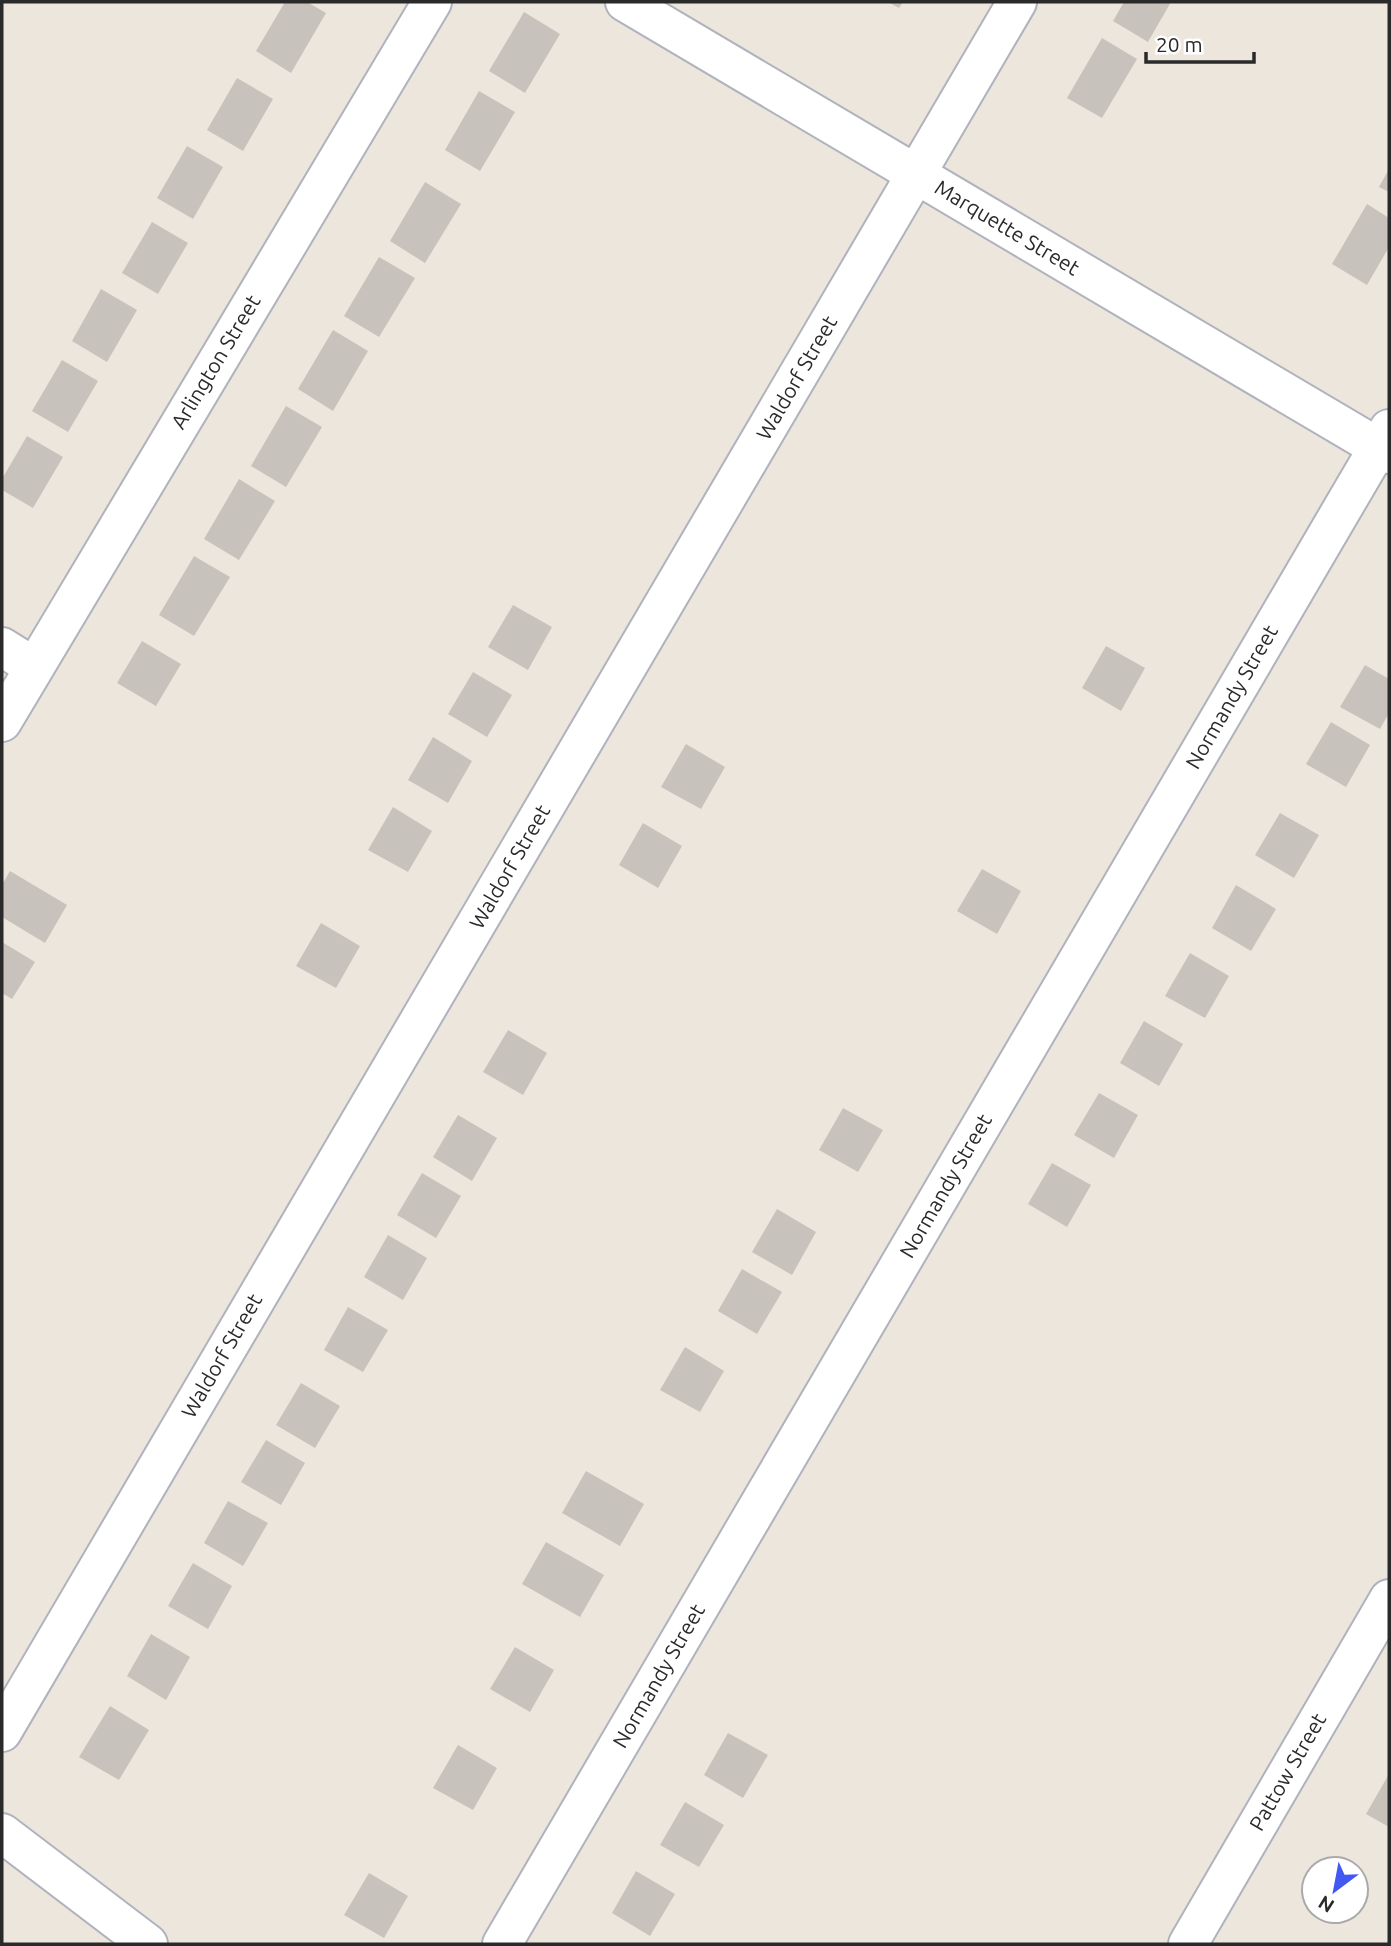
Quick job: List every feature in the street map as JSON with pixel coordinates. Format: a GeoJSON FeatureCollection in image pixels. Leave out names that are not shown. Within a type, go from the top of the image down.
{"type":"FeatureCollection","features":[{"type":"Feature","properties":{"kind":"street","name":"Arlington Street"},"geometry":{"type":"LineString","coordinates":[[2,722],[432,2]]}},
{"type":"Feature","properties":{"kind":"street","name":"Marquette Street"},"geometry":{"type":"LineString","coordinates":[[625,2],[916,174],[1386,443]]}},
{"type":"Feature","properties":{"kind":"street","name":"Waldorf Street"},"geometry":{"type":"LineString","coordinates":[[2,1732],[1017,2]]}},
{"type":"Feature","properties":{"kind":"street","name":"Normandy Street"},"geometry":{"type":"LineString","coordinates":[[502,1944],[1386,443]]}},
{"type":"Feature","properties":{"kind":"street"},"geometry":{"type":"LineString","coordinates":[[2,647],[34,667]]}},
{"type":"Feature","properties":{"kind":"street","name":"Pattow Street"},"geometry":{"type":"LineString","coordinates":[[1188,1944],[1389,1599]]}},
{"type":"Feature","properties":{"kind":"street"},"geometry":{"type":"LineString","coordinates":[[2,1833],[148,1944]]}},
{"type":"Feature","properties":{"kind":"building"},"geometry":{"type":"Polygon","coordinates":[[[285,2],[307,2],[326,13],[291,73],[256,51],[285,2]]]}},
{"type":"Feature","properties":{"kind":"building"},"geometry":{"type":"Polygon","coordinates":[[[888,2],[903,2],[899,8],[888,2]]]}},
{"type":"Feature","properties":{"kind":"building"},"geometry":{"type":"Polygon","coordinates":[[[1124,2],[1171,2],[1148,42],[1113,21],[1124,2]]]}},
{"type":"Feature","properties":{"kind":"building"},"geometry":{"type":"Polygon","coordinates":[[[524,12],[560,34],[525,93],[489,71],[524,12]]]}},
{"type":"Feature","properties":{"kind":"building"},"geometry":{"type":"Polygon","coordinates":[[[1102,38],[1137,59],[1102,118],[1067,98],[1102,38]]]}},
{"type":"Feature","properties":{"kind":"building"},"geometry":{"type":"Polygon","coordinates":[[[237,78],[273,99],[243,151],[207,130],[237,78]]]}},
{"type":"Feature","properties":{"kind":"building"},"geometry":{"type":"Polygon","coordinates":[[[479,91],[515,112],[480,171],[445,150],[479,91]]]}},
{"type":"Feature","properties":{"kind":"building"},"geometry":{"type":"Polygon","coordinates":[[[187,146],[223,167],[193,219],[157,198],[187,146]]]}},
{"type":"Feature","properties":{"kind":"building"},"geometry":{"type":"Polygon","coordinates":[[[1389,169],[1389,192],[1379,187],[1389,169]]]}},
{"type":"Feature","properties":{"kind":"building"},"geometry":{"type":"Polygon","coordinates":[[[425,182],[461,204],[425,263],[390,241],[425,182]]]}},
{"type":"Feature","properties":{"kind":"building"},"geometry":{"type":"Polygon","coordinates":[[[1367,204],[1389,218],[1389,247],[1367,285],[1332,264],[1367,204]]]}},
{"type":"Feature","properties":{"kind":"building"},"geometry":{"type":"Polygon","coordinates":[[[152,222],[188,243],[158,294],[122,273],[152,222]]]}},
{"type":"Feature","properties":{"kind":"building"},"geometry":{"type":"Polygon","coordinates":[[[379,257],[415,278],[379,337],[344,316],[379,257]]]}},
{"type":"Feature","properties":{"kind":"building"},"geometry":{"type":"Polygon","coordinates":[[[101,289],[137,310],[107,362],[72,341],[101,289]]]}},
{"type":"Feature","properties":{"kind":"building"},"geometry":{"type":"Polygon","coordinates":[[[333,330],[368,351],[333,411],[298,389],[333,330]]]}},
{"type":"Feature","properties":{"kind":"building"},"geometry":{"type":"Polygon","coordinates":[[[62,360],[98,381],[68,432],[32,411],[62,360]]]}},
{"type":"Feature","properties":{"kind":"building"},"geometry":{"type":"Polygon","coordinates":[[[286,406],[322,427],[286,487],[251,466],[286,406]]]}},
{"type":"Feature","properties":{"kind":"building"},"geometry":{"type":"Polygon","coordinates":[[[27,436],[63,457],[33,508],[2,490],[2,479],[27,436]]]}},
{"type":"Feature","properties":{"kind":"building"},"geometry":{"type":"Polygon","coordinates":[[[239,479],[275,501],[239,560],[204,539],[239,479]]]}},
{"type":"Feature","properties":{"kind":"building"},"geometry":{"type":"Polygon","coordinates":[[[194,556],[230,577],[194,636],[159,615],[194,556]]]}},
{"type":"Feature","properties":{"kind":"building"},"geometry":{"type":"Polygon","coordinates":[[[513,605],[552,627],[528,670],[488,647],[513,605]]]}},
{"type":"Feature","properties":{"kind":"building"},"geometry":{"type":"Polygon","coordinates":[[[142,641],[181,664],[156,706],[117,683],[142,641]]]}},
{"type":"Feature","properties":{"kind":"building"},"geometry":{"type":"Polygon","coordinates":[[[1106,646],[1145,668],[1121,711],[1082,688],[1106,646]]]}},
{"type":"Feature","properties":{"kind":"building"},"geometry":{"type":"Polygon","coordinates":[[[1365,665],[1389,679],[1389,713],[1380,729],[1340,707],[1365,665]]]}},
{"type":"Feature","properties":{"kind":"building"},"geometry":{"type":"Polygon","coordinates":[[[473,672],[512,695],[487,737],[448,714],[473,672]]]}},
{"type":"Feature","properties":{"kind":"building"},"geometry":{"type":"Polygon","coordinates":[[[1331,722],[1370,745],[1346,787],[1306,764],[1331,722]]]}},
{"type":"Feature","properties":{"kind":"building"},"geometry":{"type":"Polygon","coordinates":[[[433,737],[472,761],[448,803],[408,780],[433,737]]]}},
{"type":"Feature","properties":{"kind":"building"},"geometry":{"type":"Polygon","coordinates":[[[686,744],[725,767],[701,809],[661,787],[686,744]]]}},
{"type":"Feature","properties":{"kind":"building"},"geometry":{"type":"Polygon","coordinates":[[[393,807],[432,831],[408,872],[368,850],[393,807]]]}},
{"type":"Feature","properties":{"kind":"building"},"geometry":{"type":"Polygon","coordinates":[[[1280,813],[1319,835],[1294,878],[1255,855],[1280,813]]]}},
{"type":"Feature","properties":{"kind":"building"},"geometry":{"type":"Polygon","coordinates":[[[643,823],[682,846],[658,888],[619,865],[643,823]]]}},
{"type":"Feature","properties":{"kind":"building"},"geometry":{"type":"Polygon","coordinates":[[[982,869],[1021,891],[997,934],[957,911],[982,869]]]}},
{"type":"Feature","properties":{"kind":"building"},"geometry":{"type":"Polygon","coordinates":[[[10,871],[67,905],[45,943],[2,917],[2,885],[10,871]]]}},
{"type":"Feature","properties":{"kind":"building"},"geometry":{"type":"Polygon","coordinates":[[[1236,885],[1276,909],[1251,951],[1212,928],[1236,885]]]}},
{"type":"Feature","properties":{"kind":"building"},"geometry":{"type":"Polygon","coordinates":[[[321,923],[360,946],[336,988],[296,966],[321,923]]]}},
{"type":"Feature","properties":{"kind":"building"},"geometry":{"type":"Polygon","coordinates":[[[2,942],[35,962],[12,999],[2,993],[2,942]]]}},
{"type":"Feature","properties":{"kind":"building"},"geometry":{"type":"Polygon","coordinates":[[[1190,953],[1229,976],[1205,1018],[1165,996],[1190,953]]]}},
{"type":"Feature","properties":{"kind":"building"},"geometry":{"type":"Polygon","coordinates":[[[1144,1021],[1183,1044],[1159,1086],[1120,1063],[1144,1021]]]}},
{"type":"Feature","properties":{"kind":"building"},"geometry":{"type":"Polygon","coordinates":[[[508,1030],[547,1053],[523,1095],[483,1072],[508,1030]]]}},
{"type":"Feature","properties":{"kind":"building"},"geometry":{"type":"Polygon","coordinates":[[[1099,1093],[1138,1115],[1114,1158],[1074,1135],[1099,1093]]]}},
{"type":"Feature","properties":{"kind":"building"},"geometry":{"type":"Polygon","coordinates":[[[843,1108],[883,1130],[858,1172],[819,1150],[843,1108]]]}},
{"type":"Feature","properties":{"kind":"building"},"geometry":{"type":"Polygon","coordinates":[[[458,1115],[497,1138],[472,1181],[433,1157],[458,1115]]]}},
{"type":"Feature","properties":{"kind":"building"},"geometry":{"type":"Polygon","coordinates":[[[1052,1163],[1091,1185],[1067,1227],[1028,1204],[1052,1163]]]}},
{"type":"Feature","properties":{"kind":"building"},"geometry":{"type":"Polygon","coordinates":[[[422,1173],[461,1196],[436,1238],[397,1215],[422,1173]]]}},
{"type":"Feature","properties":{"kind":"building"},"geometry":{"type":"Polygon","coordinates":[[[777,1209],[816,1232],[792,1275],[752,1252],[777,1209]]]}},
{"type":"Feature","properties":{"kind":"building"},"geometry":{"type":"Polygon","coordinates":[[[388,1235],[427,1258],[403,1300],[364,1277],[388,1235]]]}},
{"type":"Feature","properties":{"kind":"building"},"geometry":{"type":"Polygon","coordinates":[[[742,1269],[782,1292],[757,1334],[718,1311],[742,1269]]]}},
{"type":"Feature","properties":{"kind":"building"},"geometry":{"type":"Polygon","coordinates":[[[348,1307],[388,1330],[363,1372],[324,1350],[348,1307]]]}},
{"type":"Feature","properties":{"kind":"building"},"geometry":{"type":"Polygon","coordinates":[[[685,1347],[724,1371],[700,1412],[660,1390],[685,1347]]]}},
{"type":"Feature","properties":{"kind":"building"},"geometry":{"type":"Polygon","coordinates":[[[301,1383],[340,1406],[315,1448],[276,1425],[301,1383]]]}},
{"type":"Feature","properties":{"kind":"building"},"geometry":{"type":"Polygon","coordinates":[[[266,1440],[305,1463],[281,1505],[241,1482],[266,1440]]]}},
{"type":"Feature","properties":{"kind":"building"},"geometry":{"type":"Polygon","coordinates":[[[586,1471],[644,1504],[620,1546],[562,1513],[586,1471]]]}},
{"type":"Feature","properties":{"kind":"building"},"geometry":{"type":"Polygon","coordinates":[[[228,1501],[268,1523],[243,1566],[204,1543],[228,1501]]]}},
{"type":"Feature","properties":{"kind":"building"},"geometry":{"type":"Polygon","coordinates":[[[546,1542],[604,1575],[580,1617],[522,1584],[546,1542]]]}},
{"type":"Feature","properties":{"kind":"building"},"geometry":{"type":"Polygon","coordinates":[[[193,1563],[232,1586],[208,1629],[168,1606],[193,1563]]]}},
{"type":"Feature","properties":{"kind":"building"},"geometry":{"type":"Polygon","coordinates":[[[151,1634],[190,1657],[166,1700],[127,1676],[151,1634]]]}},
{"type":"Feature","properties":{"kind":"building"},"geometry":{"type":"Polygon","coordinates":[[[515,1647],[554,1670],[530,1712],[490,1689],[515,1647]]]}},
{"type":"Feature","properties":{"kind":"building"},"geometry":{"type":"Polygon","coordinates":[[[110,1706],[149,1730],[119,1780],[79,1757],[110,1706]]]}},
{"type":"Feature","properties":{"kind":"building"},"geometry":{"type":"Polygon","coordinates":[[[728,1733],[768,1755],[743,1798],[704,1775],[728,1733]]]}},
{"type":"Feature","properties":{"kind":"building"},"geometry":{"type":"Polygon","coordinates":[[[458,1745],[497,1768],[473,1810],[433,1788],[458,1745]]]}},
{"type":"Feature","properties":{"kind":"building"},"geometry":{"type":"Polygon","coordinates":[[[1389,1774],[1389,1827],[1366,1814],[1389,1774]]]}},
{"type":"Feature","properties":{"kind":"building"},"geometry":{"type":"Polygon","coordinates":[[[685,1802],[724,1825],[699,1867],[660,1845],[685,1802]]]}},
{"type":"Feature","properties":{"kind":"building"},"geometry":{"type":"Polygon","coordinates":[[[636,1871],[675,1894],[650,1936],[612,1913],[636,1871]]]}},
{"type":"Feature","properties":{"kind":"building"},"geometry":{"type":"Polygon","coordinates":[[[369,1873],[408,1896],[384,1938],[344,1915],[369,1873]]]}}]}
